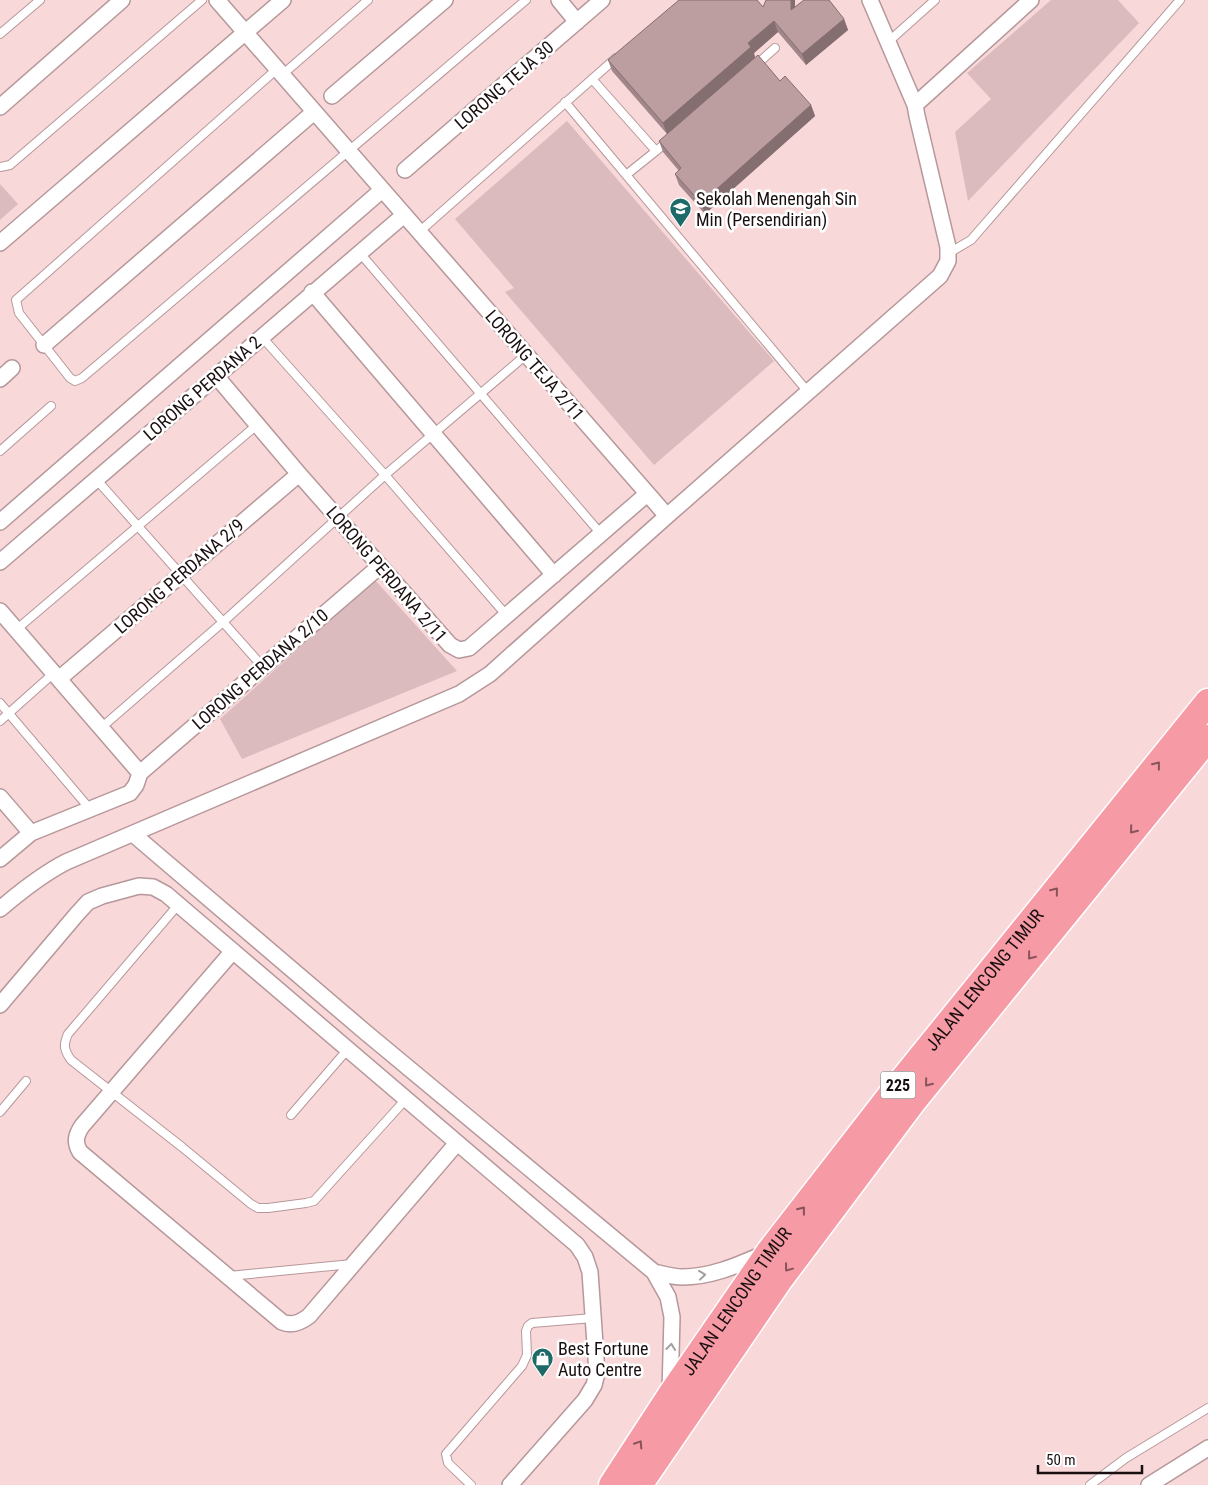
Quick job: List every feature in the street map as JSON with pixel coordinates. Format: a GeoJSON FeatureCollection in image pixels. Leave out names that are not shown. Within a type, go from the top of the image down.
{"type":"FeatureCollection","features":[{"type":"Feature","properties":{"kind":"highway","name":"JALAN LENCONG TIMUR"},"geometry":{"type":"LineString","coordinates":[[612,1485],[670,1396],[770,1251],[901,1082],[1208,702]]}},
{"type":"Feature","properties":{"kind":"highway","name":"JALAN LENCONG TIMUR"},"geometry":{"type":"LineString","coordinates":[[639,1485],[780,1279],[914,1100],[1208,738]]}},
{"type":"Feature","properties":{"kind":"street"},"geometry":{"type":"LineString","coordinates":[[0,107],[122,0]]}},
{"type":"Feature","properties":{"kind":"street","name":"LORONG TEJA 2/11"},"geometry":{"type":"LineString","coordinates":[[216,0],[667,516]]}},
{"type":"Feature","properties":{"kind":"street"},"geometry":{"type":"LineString","coordinates":[[0,243],[283,0]]}},
{"type":"Feature","properties":{"kind":"street"},"geometry":{"type":"LineString","coordinates":[[332,96],[445,0]]}},
{"type":"Feature","properties":{"kind":"street"},"geometry":{"type":"LineString","coordinates":[[558,0],[577,22]]}},
{"type":"Feature","properties":{"kind":"street","name":"LORONG TEJA 30"},"geometry":{"type":"LineString","coordinates":[[405,170],[602,0]]}},
{"type":"Feature","properties":{"kind":"street"},"geometry":{"type":"LineString","coordinates":[[0,910],[48,871],[474,686],[490,674],[940,276],[945,269],[949,253],[915,105],[870,0]]}},
{"type":"Feature","properties":{"kind":"street"},"geometry":{"type":"LineString","coordinates":[[915,105],[1032,0]]}},
{"type":"Feature","properties":{"kind":"street"},"geometry":{"type":"LineString","coordinates":[[44,345],[314,112]]}},
{"type":"Feature","properties":{"kind":"street"},"geometry":{"type":"LineString","coordinates":[[0,522],[382,190]]}},
{"type":"Feature","properties":{"kind":"street","name":"LORONG PERDANA 2"},"geometry":{"type":"LineString","coordinates":[[0,562],[217,377],[312,292],[404,215]]}},
{"type":"Feature","properties":{"kind":"street"},"geometry":{"type":"LineString","coordinates":[[312,292],[554,575]]}},
{"type":"Feature","properties":{"kind":"street"},"geometry":{"type":"LineString","coordinates":[[0,379],[12,368]]}},
{"type":"Feature","properties":{"kind":"street","name":"LORONG PERDANA 2/11"},"geometry":{"type":"LineString","coordinates":[[217,377],[299,474],[450,645],[459,650],[469,648],[647,494]]}},
{"type":"Feature","properties":{"kind":"street","name":"LORONG PERDANA 2/9"},"geometry":{"type":"LineString","coordinates":[[58,675],[299,474]]}},
{"type":"Feature","properties":{"kind":"street","name":"LORONG PERDANA 2/10"},"geometry":{"type":"LineString","coordinates":[[0,859],[31,833],[130,793],[136,785],[140,773],[380,566]]}},
{"type":"Feature","properties":{"kind":"street"},"geometry":{"type":"LineString","coordinates":[[0,610],[58,675],[140,773]]}},
{"type":"Feature","properties":{"kind":"street"},"geometry":{"type":"LineString","coordinates":[[0,797],[31,833]]}},
{"type":"Feature","properties":{"kind":"street"},"geometry":{"type":"LineString","coordinates":[[132,834],[364,1031],[654,1272],[668,1297],[672,1317],[670,1396]]}},
{"type":"Feature","properties":{"kind":"street"},"geometry":{"type":"LineString","coordinates":[[0,1005],[88,902],[102,896],[139,886],[153,887],[166,894],[577,1246],[585,1257],[590,1272],[597,1373],[594,1385],[585,1400],[510,1485]]}},
{"type":"Feature","properties":{"kind":"street"},"geometry":{"type":"LineString","coordinates":[[233,951],[78,1132],[76,1145],[80,1152],[282,1322],[295,1324],[309,1316],[457,1143]]}},
{"type":"Feature","properties":{"kind":"street"},"geometry":{"type":"LineString","coordinates":[[348,1049],[364,1031]]}},
{"type":"Feature","properties":{"kind":"street"},"geometry":{"type":"LineString","coordinates":[[654,1272],[680,1277],[710,1274],[732,1268],[770,1251]]}},
{"type":"Feature","properties":{"kind":"street"},"geometry":{"type":"LineString","coordinates":[[1150,1485],[1208,1448]]}},
{"type":"Feature","properties":{"kind":"lane"},"geometry":{"type":"LineString","coordinates":[[0,34],[40,0]]}},
{"type":"Feature","properties":{"kind":"lane"},"geometry":{"type":"LineString","coordinates":[[0,166],[10,165],[202,0]]}},
{"type":"Feature","properties":{"kind":"lane"},"geometry":{"type":"LineString","coordinates":[[368,0],[279,72],[16,300],[16,307],[19,313],[70,378],[75,381],[82,378],[526,0]]}},
{"type":"Feature","properties":{"kind":"lane"},"geometry":{"type":"LineString","coordinates":[[888,42],[936,0]]}},
{"type":"Feature","properties":{"kind":"lane"},"geometry":{"type":"LineString","coordinates":[[949,253],[971,240],[1180,0]]}},
{"type":"Feature","properties":{"kind":"lane"},"geometry":{"type":"LineString","coordinates":[[753,67],[775,48]]}},
{"type":"Feature","properties":{"kind":"lane"},"geometry":{"type":"LineString","coordinates":[[419,232],[621,53]]}},
{"type":"Feature","properties":{"kind":"lane"},"geometry":{"type":"LineString","coordinates":[[592,79],[656,151]]}},
{"type":"Feature","properties":{"kind":"lane"},"geometry":{"type":"LineString","coordinates":[[566,102],[808,392]]}},
{"type":"Feature","properties":{"kind":"lane"},"geometry":{"type":"LineString","coordinates":[[626,175],[671,138]]}},
{"type":"Feature","properties":{"kind":"lane"},"geometry":{"type":"LineString","coordinates":[[359,252],[601,534]]}},
{"type":"Feature","properties":{"kind":"lane"},"geometry":{"type":"LineString","coordinates":[[261,336],[507,616]]}},
{"type":"Feature","properties":{"kind":"lane"},"geometry":{"type":"LineString","coordinates":[[102,727],[223,622],[385,475],[526,355]]}},
{"type":"Feature","properties":{"kind":"lane"},"geometry":{"type":"LineString","coordinates":[[0,451],[51,406]]}},
{"type":"Feature","properties":{"kind":"lane"},"geometry":{"type":"LineString","coordinates":[[17,629],[258,424]]}},
{"type":"Feature","properties":{"kind":"lane"},"geometry":{"type":"LineString","coordinates":[[96,479],[263,666]]}},
{"type":"Feature","properties":{"kind":"lane"},"geometry":{"type":"LineString","coordinates":[[0,721],[58,675]]}},
{"type":"Feature","properties":{"kind":"lane"},"geometry":{"type":"LineString","coordinates":[[0,703],[90,809]]}},
{"type":"Feature","properties":{"kind":"lane"},"geometry":{"type":"LineString","coordinates":[[178,905],[68,1034],[64,1043],[64,1049],[72,1060],[182,1147],[242,1198],[258,1208],[314,1201],[406,1099]]}},
{"type":"Feature","properties":{"kind":"lane"},"geometry":{"type":"LineString","coordinates":[[292,1115],[348,1049]]}},
{"type":"Feature","properties":{"kind":"lane"},"geometry":{"type":"LineString","coordinates":[[0,1112],[26,1081]]}},
{"type":"Feature","properties":{"kind":"lane"},"geometry":{"type":"LineString","coordinates":[[227,1276],[354,1264]]}},
{"type":"Feature","properties":{"kind":"lane"},"geometry":{"type":"LineString","coordinates":[[471,1485],[448,1463],[446,1454],[522,1366],[527,1355],[526,1330],[528,1326],[593,1318]]}},
{"type":"Feature","properties":{"kind":"lane"},"geometry":{"type":"LineString","coordinates":[[1090,1485],[1126,1458],[1208,1408]]}},
{"type":"Feature","properties":{"kind":"shaded area"},"geometry":{"type":"Polygon","coordinates":[[[1051,0],[1118,0],[1139,23],[968,201],[955,132],[991,99],[967,73],[1051,0]]]}},
{"type":"Feature","properties":{"kind":"shaded area"},"geometry":{"type":"Polygon","coordinates":[[[567,121],[774,361],[654,465],[505,292],[514,288],[455,219],[567,121]]]}},
{"type":"Feature","properties":{"kind":"shaded area"},"geometry":{"type":"Polygon","coordinates":[[[0,184],[18,204],[0,220],[0,184]]]}},
{"type":"Feature","properties":{"kind":"shaded area"},"geometry":{"type":"Polygon","coordinates":[[[375,580],[457,671],[242,759],[220,719],[375,580]]]}},
{"type":"Feature","properties":{"kind":"building"},"geometry":{"type":"Polygon","coordinates":[[[679,0],[757,0],[763,7],[766,0],[791,0],[791,10],[804,0],[829,0],[844,19],[802,54],[774,21],[748,43],[751,47],[663,123],[608,60],[679,0]]]}},
{"type":"Feature","properties":{"kind":"building"},"geometry":{"type":"Polygon","coordinates":[[[758,55],[780,81],[785,76],[811,105],[701,203],[675,174],[681,168],[659,141],[758,55]]]}},
{"type":"Feature","properties":{"kind":"place","name":"Sekolah Menengah Sin Min (Persendirian)"},"geometry":{"type":"Point","coordinates":[680,227]}},
{"type":"Feature","properties":{"kind":"place","name":"Best Fortune Auto Centre"},"geometry":{"type":"Point","coordinates":[542,1377]}}]}
